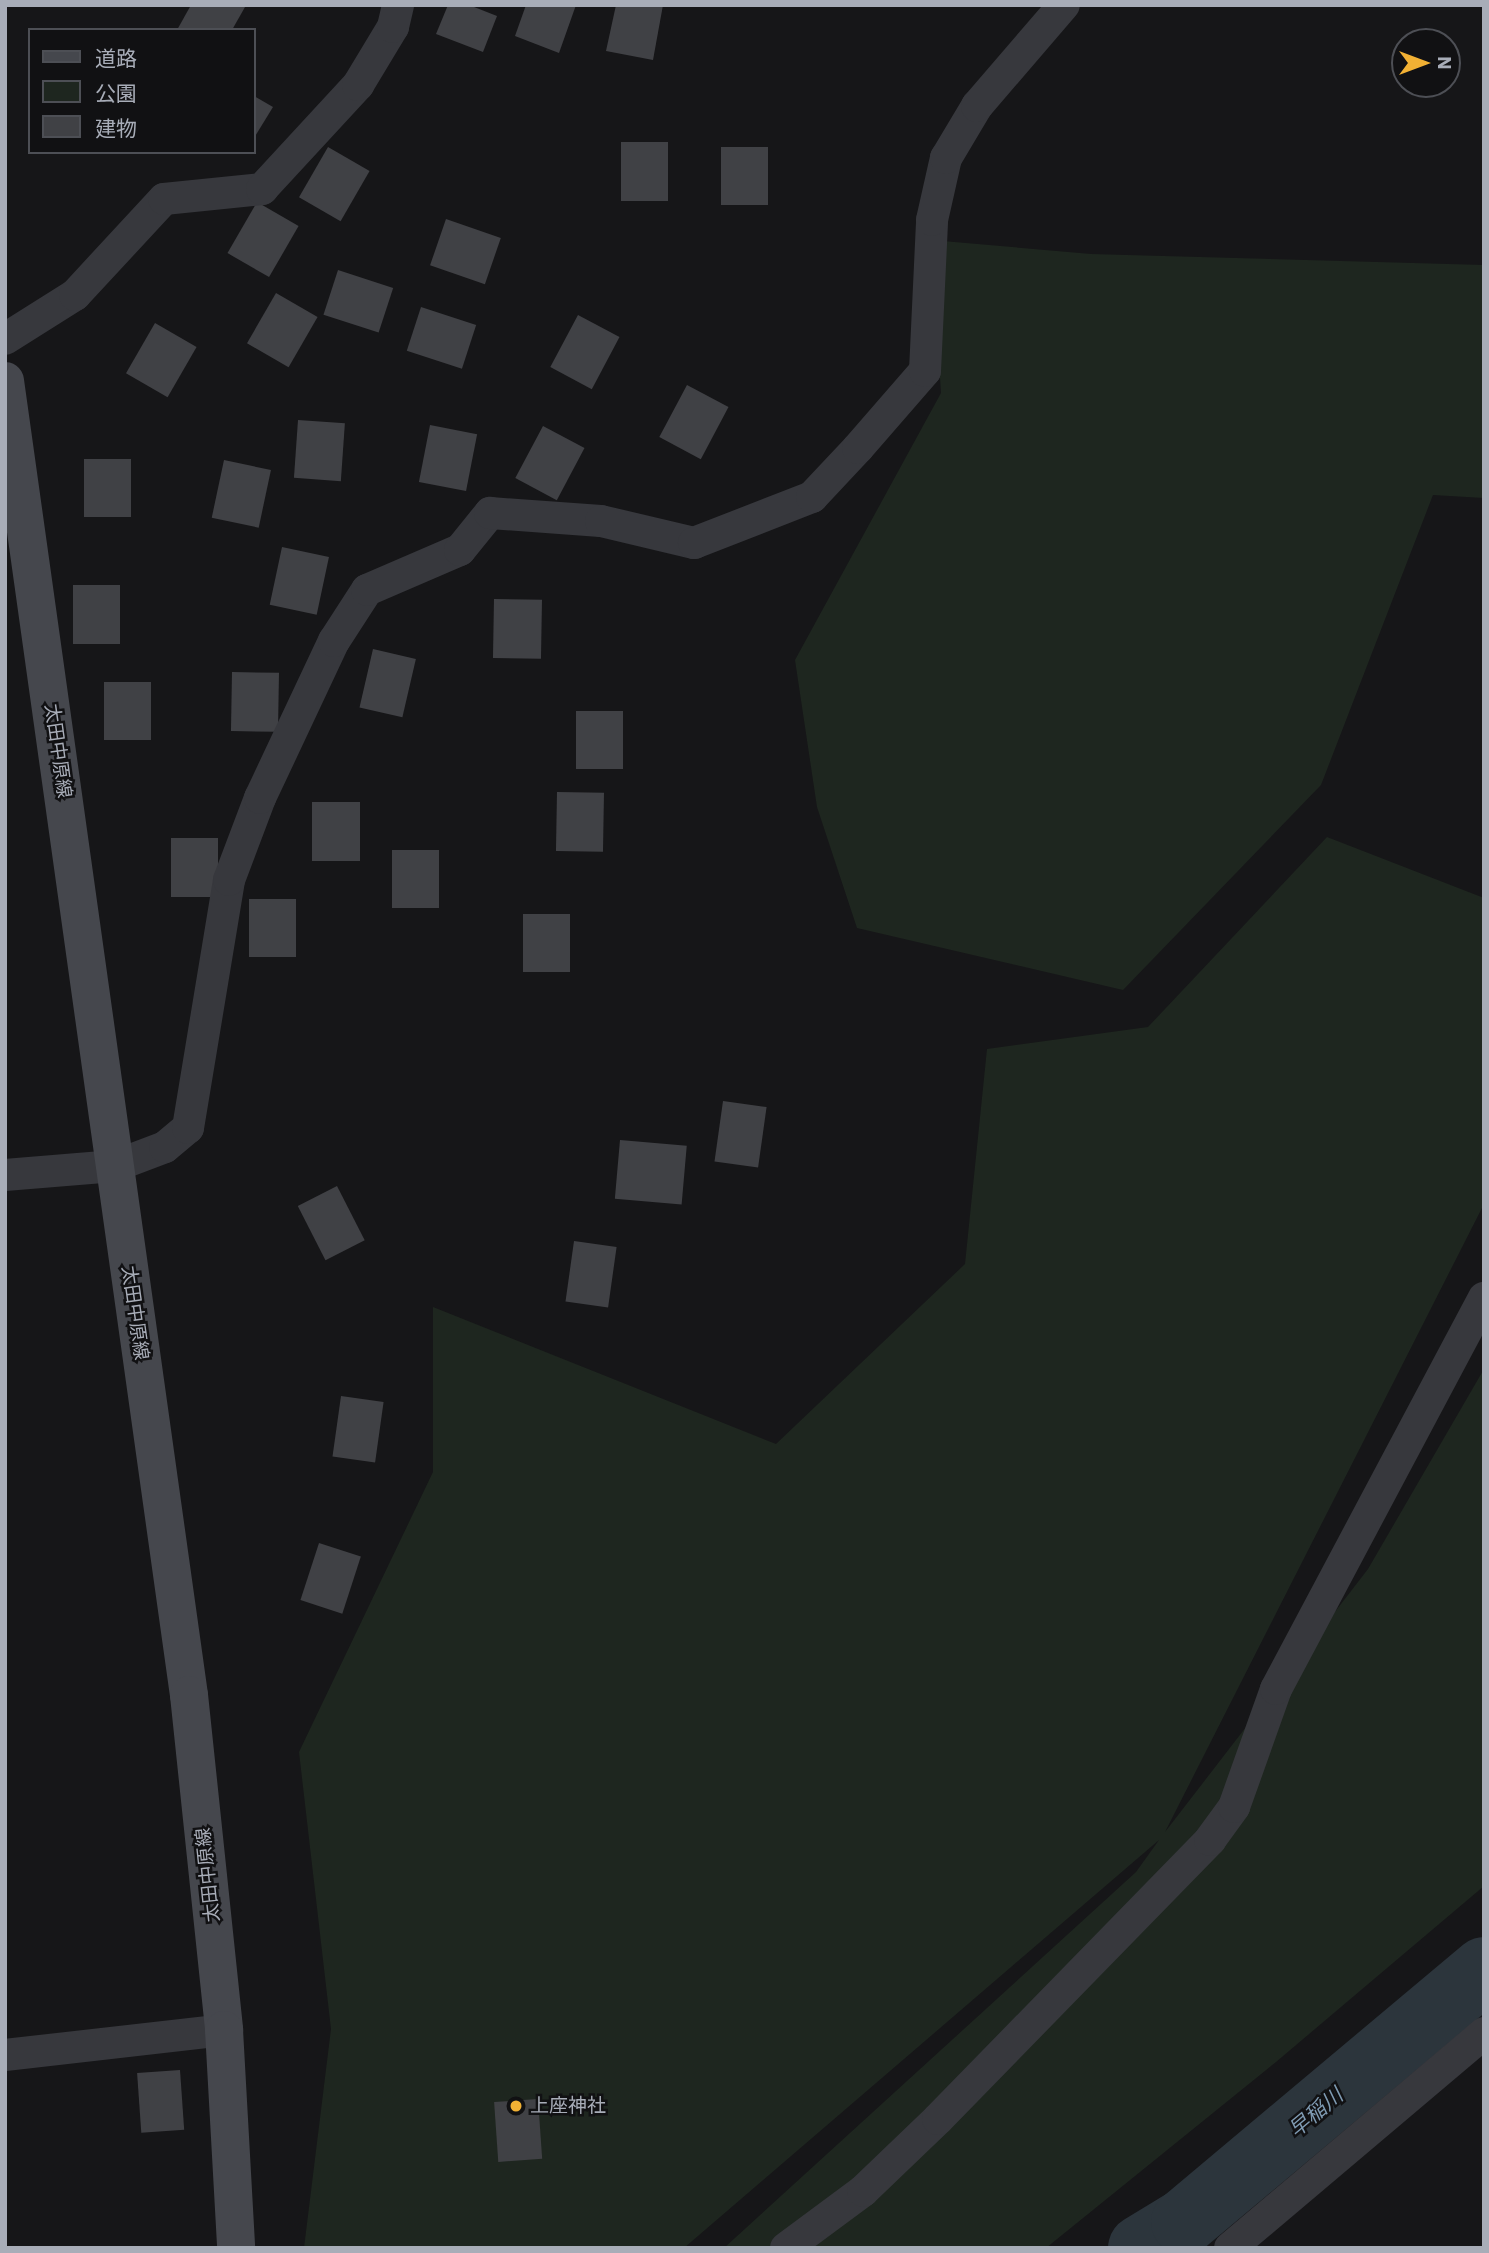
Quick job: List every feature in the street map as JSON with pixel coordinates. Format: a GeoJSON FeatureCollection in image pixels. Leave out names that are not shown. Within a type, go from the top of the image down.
{"type":"FeatureCollection","features":[{"type":"Feature","properties":{"kind":"main road","name":"太田中原線"},"geometry":{"type":"LineString","coordinates":[[5,382],[189,1695],[224,2030],[236,2248]]}},
{"type":"Feature","properties":{"kind":"street"},"geometry":{"type":"LineString","coordinates":[[5,339],[75,295],[164,198],[262,189],[358,85],[393,27],[398,5]]}},
{"type":"Feature","properties":{"kind":"street"},"geometry":{"type":"LineString","coordinates":[[5,1175],[115,1166],[165,1147],[188,1128],[229,880],[271,773],[334,641],[367,590],[460,550],[490,513],[601,521],[694,543],[812,497],[925,371],[932,220],[946,158],[977,106],[1064,5]]}},
{"type":"Feature","properties":{"kind":"street"},"geometry":{"type":"LineString","coordinates":[[786,2248],[863,2191],[929,2128],[1210,1840],[1234,1807],[1276,1689],[1484,1298]]}},
{"type":"Feature","properties":{"kind":"street"},"geometry":{"type":"LineString","coordinates":[[5,2055],[224,2030]]}},
{"type":"Feature","properties":{"kind":"street"},"geometry":{"type":"LineString","coordinates":[[1230,2248],[1484,2033]]}},
{"type":"Feature","properties":{"kind":"green space"},"geometry":{"type":"Polygon","coordinates":[[[931,240],[1091,254],[1484,265],[1484,498],[1433,495],[1321,785],[1123,990],[857,928],[817,807],[795,660],[941,393],[931,240]]]}},
{"type":"Feature","properties":{"kind":"green space"},"geometry":{"type":"Polygon","coordinates":[[[1327,837],[1484,898],[1484,1204],[1165,1832],[1368,1569],[1484,1369],[1484,1886],[1276,2062],[1046,2248],[724,2248],[1136,1872],[1159,1840],[684,2248],[304,2248],[331,2029],[299,1752],[433,1472],[433,1307],[776,1444],[965,1264],[987,1049],[1148,1027],[1327,837]]]}},
{"type":"Feature","properties":{"kind":"building"},"geometry":{"type":"Polygon","coordinates":[[[191,5],[245,7],[233,28],[178,28],[191,5]]]}},
{"type":"Feature","properties":{"kind":"building"},"geometry":{"type":"Polygon","coordinates":[[[448,5],[469,5],[497,16],[483,52],[436,34],[448,5]]]}},
{"type":"Feature","properties":{"kind":"building"},"geometry":{"type":"Polygon","coordinates":[[[526,5],[576,5],[559,53],[515,36],[526,5]]]}},
{"type":"Feature","properties":{"kind":"building"},"geometry":{"type":"Polygon","coordinates":[[[616,5],[663,5],[653,60],[606,51],[616,5]]]}},
{"type":"Feature","properties":{"kind":"building"},"geometry":{"type":"Polygon","coordinates":[[[256,97],[273,107],[256,135],[256,97]]]}},
{"type":"Feature","properties":{"kind":"building"},"geometry":{"type":"Polygon","coordinates":[[[621,142],[668,142],[668,201],[621,201],[621,142]]]}},
{"type":"Feature","properties":{"kind":"building"},"geometry":{"type":"Polygon","coordinates":[[[328,147],[370,171],[341,221],[299,197],[328,147]]]}},
{"type":"Feature","properties":{"kind":"building"},"geometry":{"type":"Polygon","coordinates":[[[721,147],[768,147],[768,205],[721,205],[721,147]]]}},
{"type":"Feature","properties":{"kind":"building"},"geometry":{"type":"Polygon","coordinates":[[[257,202],[299,226],[269,277],[228,253],[257,202]]]}},
{"type":"Feature","properties":{"kind":"building"},"geometry":{"type":"Polygon","coordinates":[[[446,219],[501,238],[485,284],[430,265],[446,219]]]}},
{"type":"Feature","properties":{"kind":"building"},"geometry":{"type":"Polygon","coordinates":[[[338,270],[393,288],[379,333],[323,315],[338,270]]]}},
{"type":"Feature","properties":{"kind":"building"},"geometry":{"type":"Polygon","coordinates":[[[276,293],[318,317],[289,367],[247,343],[276,293]]]}},
{"type":"Feature","properties":{"kind":"building"},"geometry":{"type":"Polygon","coordinates":[[[421,307],[476,325],[462,369],[407,351],[421,307]]]}},
{"type":"Feature","properties":{"kind":"building"},"geometry":{"type":"Polygon","coordinates":[[[578,315],[619,337],[592,389],[550,367],[578,315]]]}},
{"type":"Feature","properties":{"kind":"building"},"geometry":{"type":"Polygon","coordinates":[[[155,323],[197,347],[168,397],[126,373],[155,323]]]}},
{"type":"Feature","properties":{"kind":"building"},"geometry":{"type":"Polygon","coordinates":[[[687,385],[728,407],[701,459],[659,437],[687,385]]]}},
{"type":"Feature","properties":{"kind":"building"},"geometry":{"type":"Polygon","coordinates":[[[298,420],[345,423],[341,481],[294,478],[298,420]]]}},
{"type":"Feature","properties":{"kind":"building"},"geometry":{"type":"Polygon","coordinates":[[[430,425],[477,434],[466,491],[419,482],[430,425]]]}},
{"type":"Feature","properties":{"kind":"building"},"geometry":{"type":"Polygon","coordinates":[[[543,426],[584,448],[557,500],[515,478],[543,426]]]}},
{"type":"Feature","properties":{"kind":"building"},"geometry":{"type":"Polygon","coordinates":[[[84,459],[131,459],[131,517],[84,517],[84,459]]]}},
{"type":"Feature","properties":{"kind":"building"},"geometry":{"type":"Polygon","coordinates":[[[224,460],[271,470],[259,528],[212,518],[224,460]]]}},
{"type":"Feature","properties":{"kind":"building"},"geometry":{"type":"Polygon","coordinates":[[[282,547],[329,557],[317,615],[270,605],[282,547]]]}},
{"type":"Feature","properties":{"kind":"building"},"geometry":{"type":"Polygon","coordinates":[[[73,585],[120,585],[120,644],[73,644],[73,585]]]}},
{"type":"Feature","properties":{"kind":"building"},"geometry":{"type":"Polygon","coordinates":[[[494,599],[542,600],[541,659],[493,658],[494,599]]]}},
{"type":"Feature","properties":{"kind":"building"},"geometry":{"type":"Polygon","coordinates":[[[373,649],[416,659],[402,717],[360,707],[373,649]]]}},
{"type":"Feature","properties":{"kind":"building"},"geometry":{"type":"Polygon","coordinates":[[[232,672],[279,673],[278,732],[231,731],[232,672]]]}},
{"type":"Feature","properties":{"kind":"building"},"geometry":{"type":"Polygon","coordinates":[[[104,682],[151,682],[151,740],[104,740],[104,682]]]}},
{"type":"Feature","properties":{"kind":"building"},"geometry":{"type":"Polygon","coordinates":[[[576,711],[623,711],[623,769],[576,769],[576,711]]]}},
{"type":"Feature","properties":{"kind":"building"},"geometry":{"type":"Polygon","coordinates":[[[557,792],[604,793],[603,852],[556,851],[557,792]]]}},
{"type":"Feature","properties":{"kind":"building"},"geometry":{"type":"Polygon","coordinates":[[[312,802],[360,802],[360,861],[312,861],[312,802]]]}},
{"type":"Feature","properties":{"kind":"building"},"geometry":{"type":"Polygon","coordinates":[[[171,838],[218,838],[218,897],[171,897],[171,838]]]}},
{"type":"Feature","properties":{"kind":"building"},"geometry":{"type":"Polygon","coordinates":[[[392,850],[439,850],[439,908],[392,908],[392,850]]]}},
{"type":"Feature","properties":{"kind":"building"},"geometry":{"type":"Polygon","coordinates":[[[249,899],[296,899],[296,957],[249,957],[249,899]]]}},
{"type":"Feature","properties":{"kind":"building"},"geometry":{"type":"Polygon","coordinates":[[[523,914],[570,914],[570,972],[523,972],[523,914]]]}},
{"type":"Feature","properties":{"kind":"building"},"geometry":{"type":"Polygon","coordinates":[[[723,1101],[767,1107],[758,1168],[715,1161],[723,1101]]]}},
{"type":"Feature","properties":{"kind":"building"},"geometry":{"type":"Polygon","coordinates":[[[620,1140],[687,1146],[682,1205],[615,1199],[620,1140]]]}},
{"type":"Feature","properties":{"kind":"building"},"geometry":{"type":"Polygon","coordinates":[[[337,1186],[365,1240],[325,1260],[298,1206],[337,1186]]]}},
{"type":"Feature","properties":{"kind":"building"},"geometry":{"type":"Polygon","coordinates":[[[574,1241],[617,1247],[608,1307],[566,1301],[574,1241]]]}},
{"type":"Feature","properties":{"kind":"building"},"geometry":{"type":"Polygon","coordinates":[[[341,1396],[384,1402],[375,1462],[333,1456],[341,1396]]]}},
{"type":"Feature","properties":{"kind":"building"},"geometry":{"type":"Polygon","coordinates":[[[319,1543],[361,1557],[342,1614],[300,1600],[319,1543]]]}},
{"type":"Feature","properties":{"kind":"building"},"geometry":{"type":"Polygon","coordinates":[[[180,2070],[184,2130],[141,2133],[137,2073],[180,2070]]]}},
{"type":"Feature","properties":{"kind":"building"},"geometry":{"type":"Polygon","coordinates":[[[538,2099],[542,2159],[498,2162],[494,2102],[538,2099]]]}},
{"type":"Feature","properties":{"kind":"waterway","name":"早稲川"},"geometry":{"type":"LineString","coordinates":[[1141,2248],[1184,2222],[1484,1970]]}},
{"type":"Feature","properties":{"kind":"place","name":"上座神社"},"geometry":{"type":"Point","coordinates":[516,2106]}}]}
